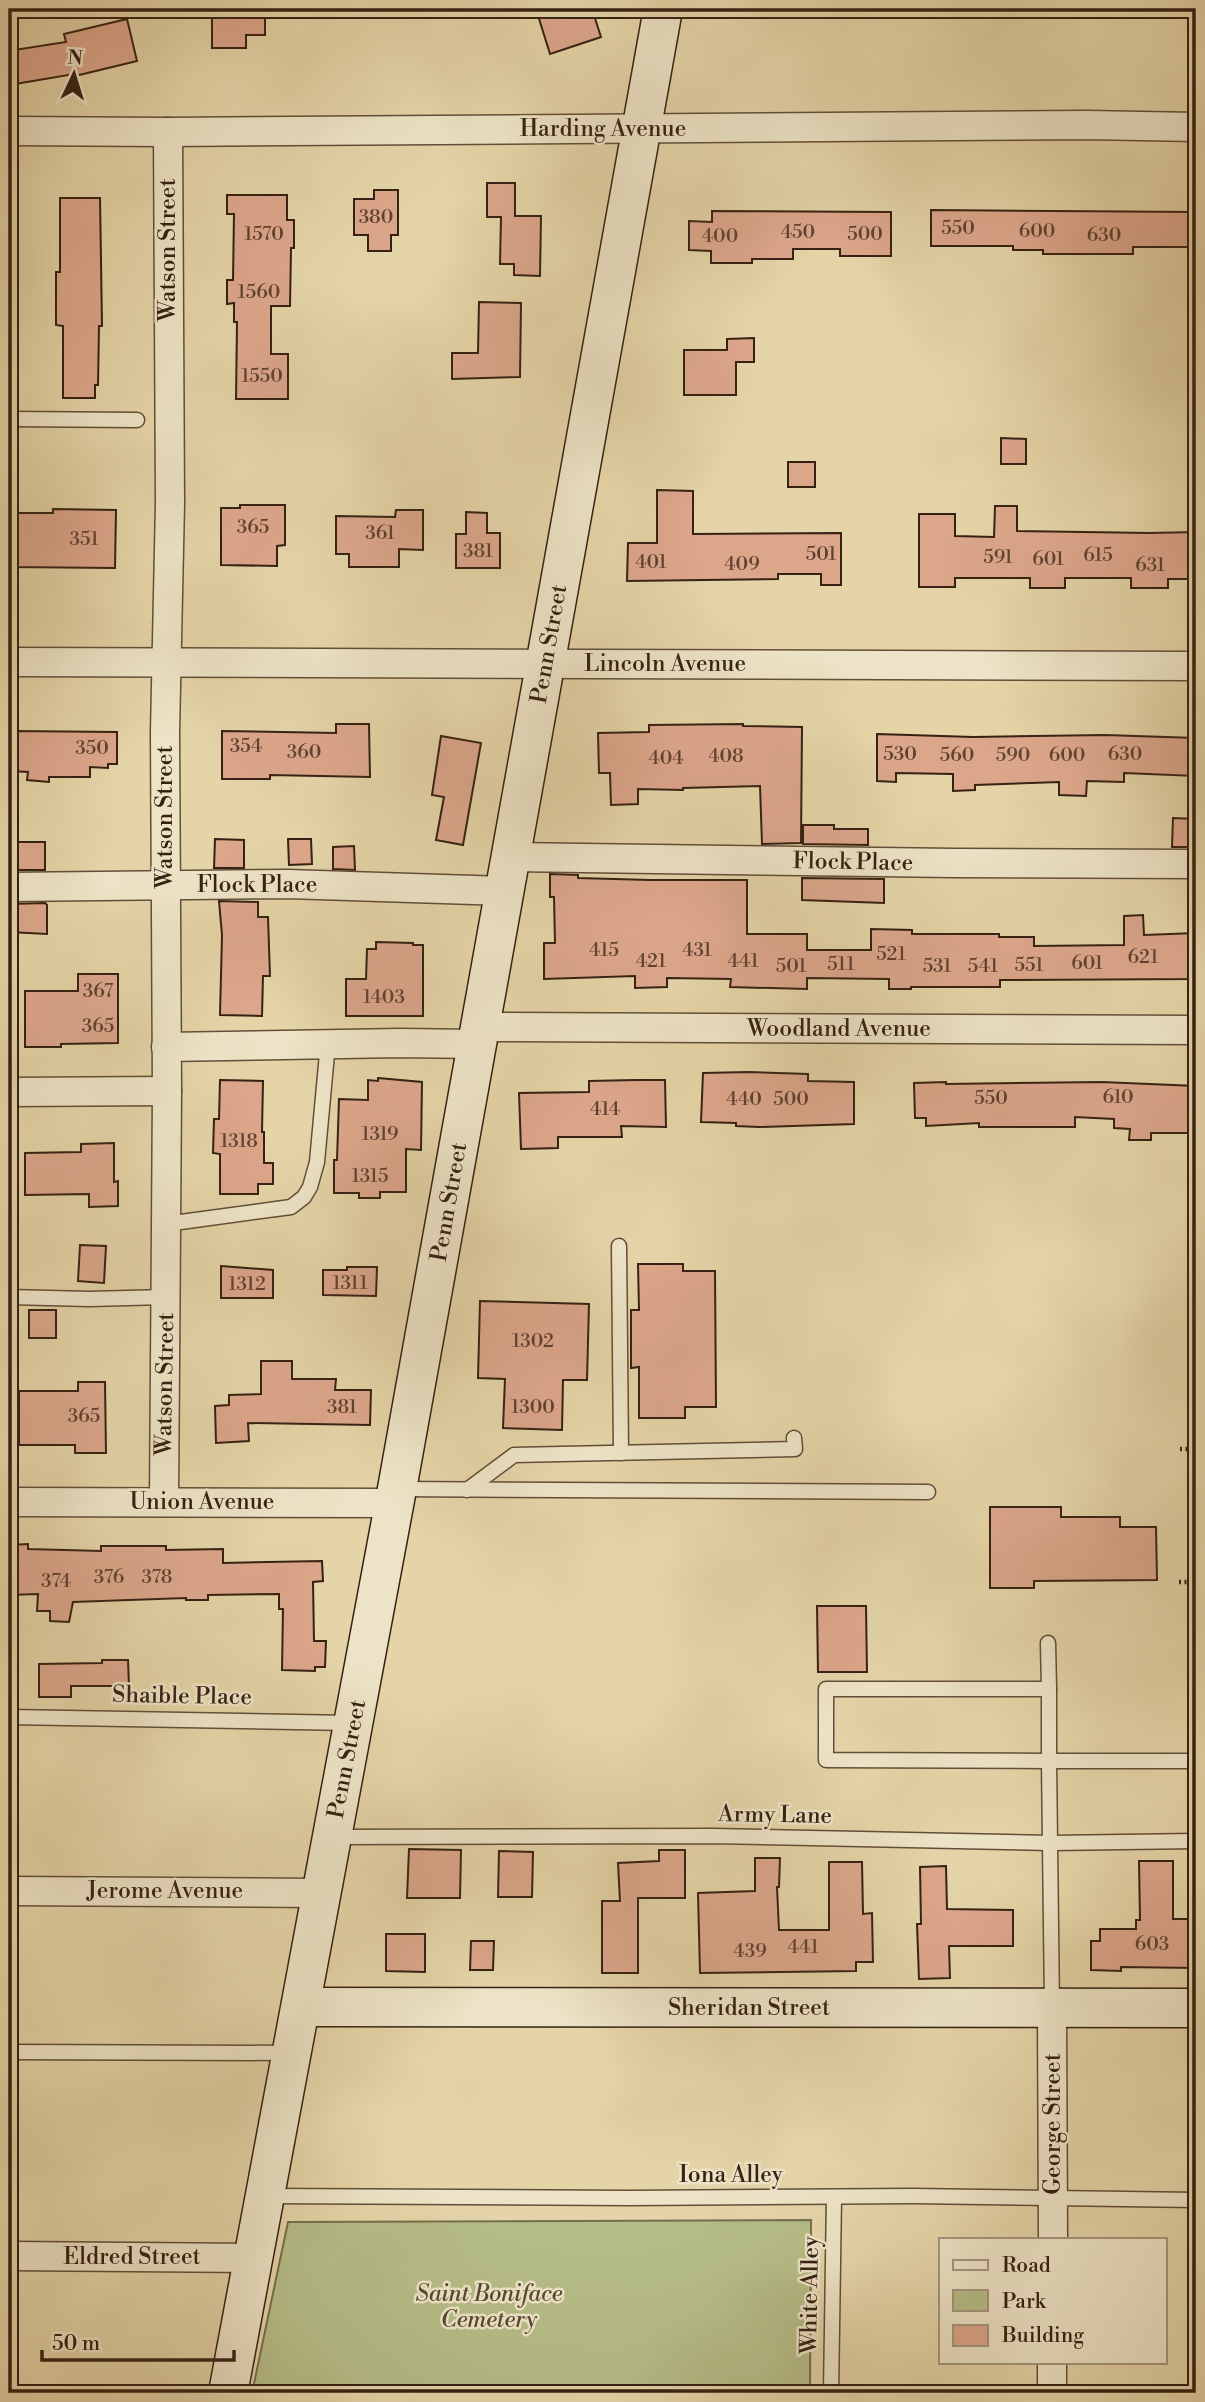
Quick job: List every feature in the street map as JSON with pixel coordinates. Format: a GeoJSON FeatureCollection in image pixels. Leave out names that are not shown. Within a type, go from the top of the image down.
{"type":"FeatureCollection","features":[{"type":"Feature","properties":{"kind":"street","name":"Penn Street"},"geometry":{"type":"LineString","coordinates":[[228,2393],[396,1496],[663,9]]}},
{"type":"Feature","properties":{"kind":"street","name":"Harding Avenue"},"geometry":{"type":"LineString","coordinates":[[9,131],[1086,125],[1196,127]]}},
{"type":"Feature","properties":{"kind":"street","name":"Watson Street"},"geometry":{"type":"LineString","coordinates":[[164,1502],[167,1091],[165,886],[170,503],[168,132]]}},
{"type":"Feature","properties":{"kind":"street","name":"Lincoln Avenue"},"geometry":{"type":"LineString","coordinates":[[9,662],[1196,666]]}},
{"type":"Feature","properties":{"kind":"street","name":"Flock Place"},"geometry":{"type":"LineString","coordinates":[[9,887],[300,884],[508,874],[954,863],[1196,864]]}},
{"type":"Feature","properties":{"kind":"street","name":"Woodland Avenue"},"geometry":{"type":"LineString","coordinates":[[166,1047],[328,1044],[480,1035],[1196,1030]]}},
{"type":"Feature","properties":{"kind":"street"},"geometry":{"type":"LineString","coordinates":[[9,1093],[167,1091]]}},
{"type":"Feature","properties":{"kind":"street","name":"Union Avenue"},"geometry":{"type":"LineString","coordinates":[[9,1502],[164,1502],[396,1496]]}},
{"type":"Feature","properties":{"kind":"street","name":"Jerome Avenue"},"geometry":{"type":"LineString","coordinates":[[9,1891],[322,1893]]}},
{"type":"Feature","properties":{"kind":"street","name":"Sheridan Street"},"geometry":{"type":"LineString","coordinates":[[301,2007],[1196,2008]]}},
{"type":"Feature","properties":{"kind":"street","name":"George Street"},"geometry":{"type":"LineString","coordinates":[[1052,2008],[1053,2238]]}},
{"type":"Feature","properties":{"kind":"street","name":"Eldred Street"},"geometry":{"type":"LineString","coordinates":[[9,2256],[254,2258]]}},
{"type":"Feature","properties":{"kind":"street"},"geometry":{"type":"LineString","coordinates":[[1052,2364],[1052,2393]]}},
{"type":"Feature","properties":{"kind":"lane"},"geometry":{"type":"LineString","coordinates":[[9,419],[137,420]]}},
{"type":"Feature","properties":{"kind":"lane"},"geometry":{"type":"LineString","coordinates":[[166,1224],[291,1207],[304,1197],[310,1187],[317,1162],[328,1044]]}},
{"type":"Feature","properties":{"kind":"lane"},"geometry":{"type":"LineString","coordinates":[[619,1246],[621,1453]]}},
{"type":"Feature","properties":{"kind":"lane"},"geometry":{"type":"LineString","coordinates":[[9,1297],[166,1297]]}},
{"type":"Feature","properties":{"kind":"lane"},"geometry":{"type":"LineString","coordinates":[[467,1490],[514,1455],[794,1449],[794,1438]]}},
{"type":"Feature","properties":{"kind":"lane"},"geometry":{"type":"LineString","coordinates":[[396,1496],[467,1490],[928,1492]]}},
{"type":"Feature","properties":{"kind":"lane"},"geometry":{"type":"LineString","coordinates":[[1048,1643],[1052,2008]]}},
{"type":"Feature","properties":{"kind":"lane"},"geometry":{"type":"LineString","coordinates":[[1049,1689],[827,1689],[826,1760],[1196,1761]]}},
{"type":"Feature","properties":{"kind":"lane","name":"Shaible Place"},"geometry":{"type":"LineString","coordinates":[[9,1717],[354,1723]]}},
{"type":"Feature","properties":{"kind":"lane","name":"Army Lane"},"geometry":{"type":"LineString","coordinates":[[332,1837],[713,1836],[1050,1843],[1196,1841]]}},
{"type":"Feature","properties":{"kind":"lane"},"geometry":{"type":"LineString","coordinates":[[9,2052],[293,2053]]}},
{"type":"Feature","properties":{"kind":"lane","name":"Iona Alley"},"geometry":{"type":"LineString","coordinates":[[266,2196],[1196,2200]]}},
{"type":"Feature","properties":{"kind":"lane","name":"White Alley"},"geometry":{"type":"LineString","coordinates":[[831,2393],[834,2197]]}},
{"type":"Feature","properties":{"kind":"path"},"geometry":{"type":"LineString","coordinates":[[1180,1449],[1196,1449]]}},
{"type":"Feature","properties":{"kind":"path"},"geometry":{"type":"LineString","coordinates":[[1180,1582],[1196,1582]]}},
{"type":"Feature","properties":{"kind":"green space","name":"Saint Boniface Cemetery"},"geometry":{"type":"Polygon","coordinates":[[[811,2220],[810,2393],[252,2393],[288,2222],[811,2220]]]}},
{"type":"Feature","properties":{"kind":"building"},"geometry":{"type":"Polygon","coordinates":[[[212,9],[265,9],[265,35],[246,35],[246,48],[212,48],[212,9]]]}},
{"type":"Feature","properties":{"kind":"building"},"geometry":{"type":"Polygon","coordinates":[[[536,9],[592,9],[601,37],[550,54],[536,9]]]}},
{"type":"Feature","properties":{"kind":"building"},"geometry":{"type":"Polygon","coordinates":[[[127,19],[137,61],[75,76],[74,74],[9,85],[9,58],[15,57],[14,50],[66,42],[64,34],[127,19]]]}},
{"type":"Feature","properties":{"kind":"building"},"geometry":{"type":"Polygon","coordinates":[[[487,183],[515,183],[515,216],[541,216],[540,276],[514,275],[514,264],[500,264],[501,217],[487,217],[487,183]]]}},
{"type":"Feature","properties":{"kind":"building"},"geometry":{"type":"Polygon","coordinates":[[[374,190],[398,190],[398,235],[391,235],[391,251],[368,251],[368,235],[354,235],[354,199],[374,199],[374,190]]]}},
{"type":"Feature","properties":{"kind":"building"},"geometry":{"type":"Polygon","coordinates":[[[227,195],[287,195],[287,220],[294,220],[290,306],[271,306],[271,354],[288,354],[288,399],[236,399],[237,322],[234,322],[234,303],[227,304],[227,280],[233,280],[234,214],[227,214],[227,195]]]}},
{"type":"Feature","properties":{"kind":"building"},"geometry":{"type":"Polygon","coordinates":[[[60,198],[100,198],[102,326],[99,326],[98,385],[95,385],[95,398],[63,398],[63,326],[56,325],[56,272],[60,272],[60,198]]]}},
{"type":"Feature","properties":{"kind":"building"},"geometry":{"type":"Polygon","coordinates":[[[931,210],[1196,212],[1196,247],[1133,247],[1133,254],[1043,254],[1043,250],[1013,250],[1013,246],[931,246],[931,210]]]}},
{"type":"Feature","properties":{"kind":"building"},"geometry":{"type":"Polygon","coordinates":[[[712,211],[891,212],[891,256],[840,256],[840,249],[793,249],[793,259],[711,263],[711,251],[689,250],[689,221],[712,222],[712,211]]]}},
{"type":"Feature","properties":{"kind":"building"},"geometry":{"type":"Polygon","coordinates":[[[479,302],[521,303],[520,377],[452,379],[452,353],[478,353],[479,302]]]}},
{"type":"Feature","properties":{"kind":"building"},"geometry":{"type":"Polygon","coordinates":[[[754,338],[754,362],[736,362],[736,395],[684,395],[684,350],[727,350],[727,339],[754,338]]]}},
{"type":"Feature","properties":{"kind":"building"},"geometry":{"type":"Polygon","coordinates":[[[1001,438],[1026,439],[1026,464],[1001,464],[1001,438]]]}},
{"type":"Feature","properties":{"kind":"building"},"geometry":{"type":"Polygon","coordinates":[[[788,462],[815,462],[815,487],[788,487],[788,462]]]}},
{"type":"Feature","properties":{"kind":"building"},"geometry":{"type":"Polygon","coordinates":[[[657,490],[693,491],[693,534],[841,533],[841,585],[821,585],[821,574],[778,574],[778,579],[627,581],[628,543],[657,543],[657,490]]]}},
{"type":"Feature","properties":{"kind":"building"},"geometry":{"type":"Polygon","coordinates":[[[240,505],[285,505],[285,545],[277,546],[277,566],[221,565],[221,508],[240,508],[240,505]]]}},
{"type":"Feature","properties":{"kind":"building"},"geometry":{"type":"Polygon","coordinates":[[[995,506],[1017,506],[1017,531],[1196,532],[1196,579],[1168,579],[1168,588],[1131,588],[1131,578],[1065,578],[1065,588],[1030,588],[1030,578],[955,578],[955,587],[919,587],[919,514],[955,514],[955,536],[994,537],[995,506]]]}},
{"type":"Feature","properties":{"kind":"building"},"geometry":{"type":"Polygon","coordinates":[[[53,509],[116,510],[115,568],[9,567],[9,513],[53,513],[53,509]]]}},
{"type":"Feature","properties":{"kind":"building"},"geometry":{"type":"Polygon","coordinates":[[[396,510],[423,510],[423,550],[399,549],[399,567],[349,567],[349,554],[336,554],[336,516],[395,517],[396,510]]]}},
{"type":"Feature","properties":{"kind":"building"},"geometry":{"type":"Polygon","coordinates":[[[466,512],[487,513],[487,533],[500,533],[500,568],[456,568],[456,534],[466,534],[466,512]]]}},
{"type":"Feature","properties":{"kind":"building"},"geometry":{"type":"Polygon","coordinates":[[[336,724],[369,724],[370,777],[270,775],[270,779],[222,779],[222,731],[336,733],[336,724]]]}},
{"type":"Feature","properties":{"kind":"building"},"geometry":{"type":"Polygon","coordinates":[[[743,724],[802,727],[801,843],[762,844],[760,786],[683,790],[638,789],[638,804],[611,805],[610,773],[599,773],[598,733],[649,732],[649,725],[743,724]]]}},
{"type":"Feature","properties":{"kind":"building"},"geometry":{"type":"Polygon","coordinates":[[[13,731],[117,732],[117,764],[108,764],[108,768],[90,767],[90,777],[49,777],[49,782],[27,780],[28,772],[11,771],[13,731]]]}},
{"type":"Feature","properties":{"kind":"building"},"geometry":{"type":"Polygon","coordinates":[[[877,734],[1196,738],[1196,776],[1124,773],[1124,782],[1087,781],[1086,796],[1059,795],[1059,782],[975,785],[975,790],[953,791],[953,774],[896,773],[896,782],[877,781],[877,734]]]}},
{"type":"Feature","properties":{"kind":"building"},"geometry":{"type":"Polygon","coordinates":[[[441,736],[481,743],[463,845],[436,840],[444,797],[432,795],[441,736]]]}},
{"type":"Feature","properties":{"kind":"building"},"geometry":{"type":"Polygon","coordinates":[[[1173,818],[1196,819],[1196,847],[1172,847],[1173,818]]]}},
{"type":"Feature","properties":{"kind":"building"},"geometry":{"type":"Polygon","coordinates":[[[803,825],[868,829],[868,845],[803,844],[803,825]]]}},
{"type":"Feature","properties":{"kind":"building"},"geometry":{"type":"Polygon","coordinates":[[[215,839],[244,840],[244,868],[214,868],[215,839]]]}},
{"type":"Feature","properties":{"kind":"building"},"geometry":{"type":"Polygon","coordinates":[[[288,839],[311,839],[312,864],[289,865],[288,839]]]}},
{"type":"Feature","properties":{"kind":"building"},"geometry":{"type":"Polygon","coordinates":[[[14,842],[45,842],[45,870],[15,870],[14,842]]]}},
{"type":"Feature","properties":{"kind":"building"},"geometry":{"type":"Polygon","coordinates":[[[354,846],[355,870],[333,869],[333,847],[354,846]]]}},
{"type":"Feature","properties":{"kind":"building"},"geometry":{"type":"Polygon","coordinates":[[[550,874],[578,875],[578,878],[747,880],[747,934],[807,934],[807,950],[871,950],[871,929],[912,930],[912,934],[999,934],[999,937],[1034,937],[1034,946],[1124,945],[1124,916],[1143,915],[1144,935],[1196,933],[1196,979],[1000,980],[1000,987],[889,989],[889,979],[807,978],[807,989],[730,987],[731,979],[667,978],[667,987],[635,988],[635,976],[544,979],[544,943],[555,943],[554,897],[550,897],[550,874]]]}},
{"type":"Feature","properties":{"kind":"building"},"geometry":{"type":"Polygon","coordinates":[[[802,878],[884,879],[884,903],[802,900],[802,878]]]}},
{"type":"Feature","properties":{"kind":"building"},"geometry":{"type":"Polygon","coordinates":[[[219,901],[258,902],[258,917],[268,917],[270,976],[263,976],[262,1016],[220,1015],[222,935],[219,901]]]}},
{"type":"Feature","properties":{"kind":"building"},"geometry":{"type":"Polygon","coordinates":[[[45,903],[47,934],[9,932],[9,904],[45,903]]]}},
{"type":"Feature","properties":{"kind":"building"},"geometry":{"type":"Polygon","coordinates":[[[376,942],[423,945],[423,1016],[346,1016],[346,979],[366,979],[367,949],[376,949],[376,942]]]}},
{"type":"Feature","properties":{"kind":"building"},"geometry":{"type":"Polygon","coordinates":[[[78,974],[118,974],[118,1043],[25,1047],[25,991],[78,991],[78,974]]]}},
{"type":"Feature","properties":{"kind":"building"},"geometry":{"type":"Polygon","coordinates":[[[703,1073],[808,1074],[808,1081],[854,1082],[854,1124],[759,1127],[701,1122],[703,1073]]]}},
{"type":"Feature","properties":{"kind":"building"},"geometry":{"type":"Polygon","coordinates":[[[378,1078],[422,1082],[421,1150],[406,1149],[406,1192],[380,1192],[380,1198],[359,1198],[359,1193],[334,1193],[339,1099],[368,1100],[368,1080],[378,1081],[378,1078]]]}},
{"type":"Feature","properties":{"kind":"building"},"geometry":{"type":"Polygon","coordinates":[[[220,1080],[263,1081],[264,1163],[273,1163],[273,1184],[258,1184],[258,1194],[220,1194],[220,1154],[213,1153],[214,1119],[219,1119],[220,1080]]]}},
{"type":"Feature","properties":{"kind":"building"},"geometry":{"type":"Polygon","coordinates":[[[665,1080],[666,1127],[621,1126],[622,1137],[558,1137],[558,1148],[521,1149],[519,1093],[589,1092],[589,1081],[665,1080]]]}},
{"type":"Feature","properties":{"kind":"building"},"geometry":{"type":"Polygon","coordinates":[[[1102,1082],[1196,1086],[1196,1133],[1151,1133],[1151,1140],[1129,1140],[1130,1129],[1114,1128],[1114,1119],[1075,1117],[1075,1127],[979,1127],[979,1123],[926,1126],[926,1118],[915,1118],[914,1083],[1102,1082]]]}},
{"type":"Feature","properties":{"kind":"building"},"geometry":{"type":"Polygon","coordinates":[[[114,1143],[114,1182],[118,1181],[118,1206],[89,1207],[89,1194],[25,1195],[25,1153],[81,1152],[81,1144],[114,1143]]]}},
{"type":"Feature","properties":{"kind":"building"},"geometry":{"type":"Polygon","coordinates":[[[80,1245],[106,1246],[104,1283],[78,1281],[80,1245]]]}},
{"type":"Feature","properties":{"kind":"building"},"geometry":{"type":"Polygon","coordinates":[[[638,1264],[683,1264],[683,1271],[715,1271],[716,1407],[685,1407],[685,1418],[639,1418],[639,1367],[631,1368],[631,1310],[639,1310],[638,1264]]]}},
{"type":"Feature","properties":{"kind":"building"},"geometry":{"type":"Polygon","coordinates":[[[221,1266],[273,1270],[273,1298],[221,1298],[221,1266]]]}},
{"type":"Feature","properties":{"kind":"building"},"geometry":{"type":"Polygon","coordinates":[[[347,1267],[377,1267],[376,1296],[323,1295],[323,1270],[347,1270],[347,1267]]]}},
{"type":"Feature","properties":{"kind":"building"},"geometry":{"type":"Polygon","coordinates":[[[480,1301],[589,1304],[587,1380],[563,1380],[562,1430],[503,1428],[505,1379],[478,1378],[480,1301]]]}},
{"type":"Feature","properties":{"kind":"building"},"geometry":{"type":"Polygon","coordinates":[[[29,1310],[56,1310],[56,1338],[29,1338],[29,1310]]]}},
{"type":"Feature","properties":{"kind":"building"},"geometry":{"type":"Polygon","coordinates":[[[261,1361],[292,1361],[292,1379],[336,1379],[335,1390],[371,1390],[370,1425],[248,1423],[249,1441],[216,1443],[215,1406],[229,1405],[229,1395],[261,1394],[261,1361]]]}},
{"type":"Feature","properties":{"kind":"building"},"geometry":{"type":"Polygon","coordinates":[[[78,1382],[105,1382],[106,1453],[75,1453],[75,1445],[19,1445],[19,1391],[78,1391],[78,1382]]]}},
{"type":"Feature","properties":{"kind":"building"},"geometry":{"type":"Polygon","coordinates":[[[990,1507],[1061,1507],[1061,1517],[1120,1517],[1120,1527],[1156,1527],[1157,1580],[1034,1581],[1034,1588],[990,1588],[990,1507]]]}},
{"type":"Feature","properties":{"kind":"building"},"geometry":{"type":"Polygon","coordinates":[[[28,1544],[28,1549],[101,1551],[101,1546],[166,1546],[166,1550],[223,1549],[223,1563],[322,1561],[323,1581],[313,1582],[314,1641],[326,1641],[325,1667],[315,1667],[315,1671],[282,1670],[283,1609],[279,1609],[279,1594],[208,1595],[208,1600],[186,1598],[73,1602],[69,1622],[50,1621],[50,1611],[37,1611],[38,1594],[9,1595],[9,1545],[28,1544]]]}},
{"type":"Feature","properties":{"kind":"building"},"geometry":{"type":"Polygon","coordinates":[[[817,1606],[866,1606],[867,1672],[818,1672],[817,1606]]]}},
{"type":"Feature","properties":{"kind":"building"},"geometry":{"type":"Polygon","coordinates":[[[102,1660],[128,1660],[129,1686],[71,1686],[71,1697],[39,1697],[39,1664],[102,1663],[102,1660]]]}},
{"type":"Feature","properties":{"kind":"building"},"geometry":{"type":"Polygon","coordinates":[[[409,1849],[461,1850],[460,1898],[407,1898],[409,1849]]]}},
{"type":"Feature","properties":{"kind":"building"},"geometry":{"type":"Polygon","coordinates":[[[659,1850],[685,1850],[685,1898],[638,1898],[638,1973],[602,1973],[602,1901],[620,1901],[618,1863],[659,1861],[659,1850]]]}},
{"type":"Feature","properties":{"kind":"building"},"geometry":{"type":"Polygon","coordinates":[[[499,1851],[533,1852],[532,1897],[498,1897],[499,1851]]]}},
{"type":"Feature","properties":{"kind":"building"},"geometry":{"type":"Polygon","coordinates":[[[755,1858],[780,1858],[777,1887],[779,1930],[829,1930],[829,1862],[862,1862],[863,1914],[872,1913],[873,1962],[856,1962],[856,1971],[700,1973],[698,1893],[755,1891],[755,1858]]]}},
{"type":"Feature","properties":{"kind":"building"},"geometry":{"type":"Polygon","coordinates":[[[1139,1861],[1173,1861],[1173,1919],[1196,1919],[1196,1968],[1121,1967],[1121,1971],[1091,1970],[1091,1941],[1100,1941],[1100,1929],[1136,1929],[1136,1920],[1140,1920],[1139,1861]]]}},
{"type":"Feature","properties":{"kind":"building"},"geometry":{"type":"Polygon","coordinates":[[[946,1866],[947,1909],[1013,1910],[1013,1946],[949,1946],[950,1978],[919,1979],[917,1924],[921,1924],[920,1867],[946,1866]]]}},
{"type":"Feature","properties":{"kind":"building"},"geometry":{"type":"Polygon","coordinates":[[[386,1934],[425,1934],[425,1972],[386,1971],[386,1934]]]}},
{"type":"Feature","properties":{"kind":"building"},"geometry":{"type":"Polygon","coordinates":[[[471,1941],[494,1941],[493,1970],[470,1970],[471,1941]]]}}]}
